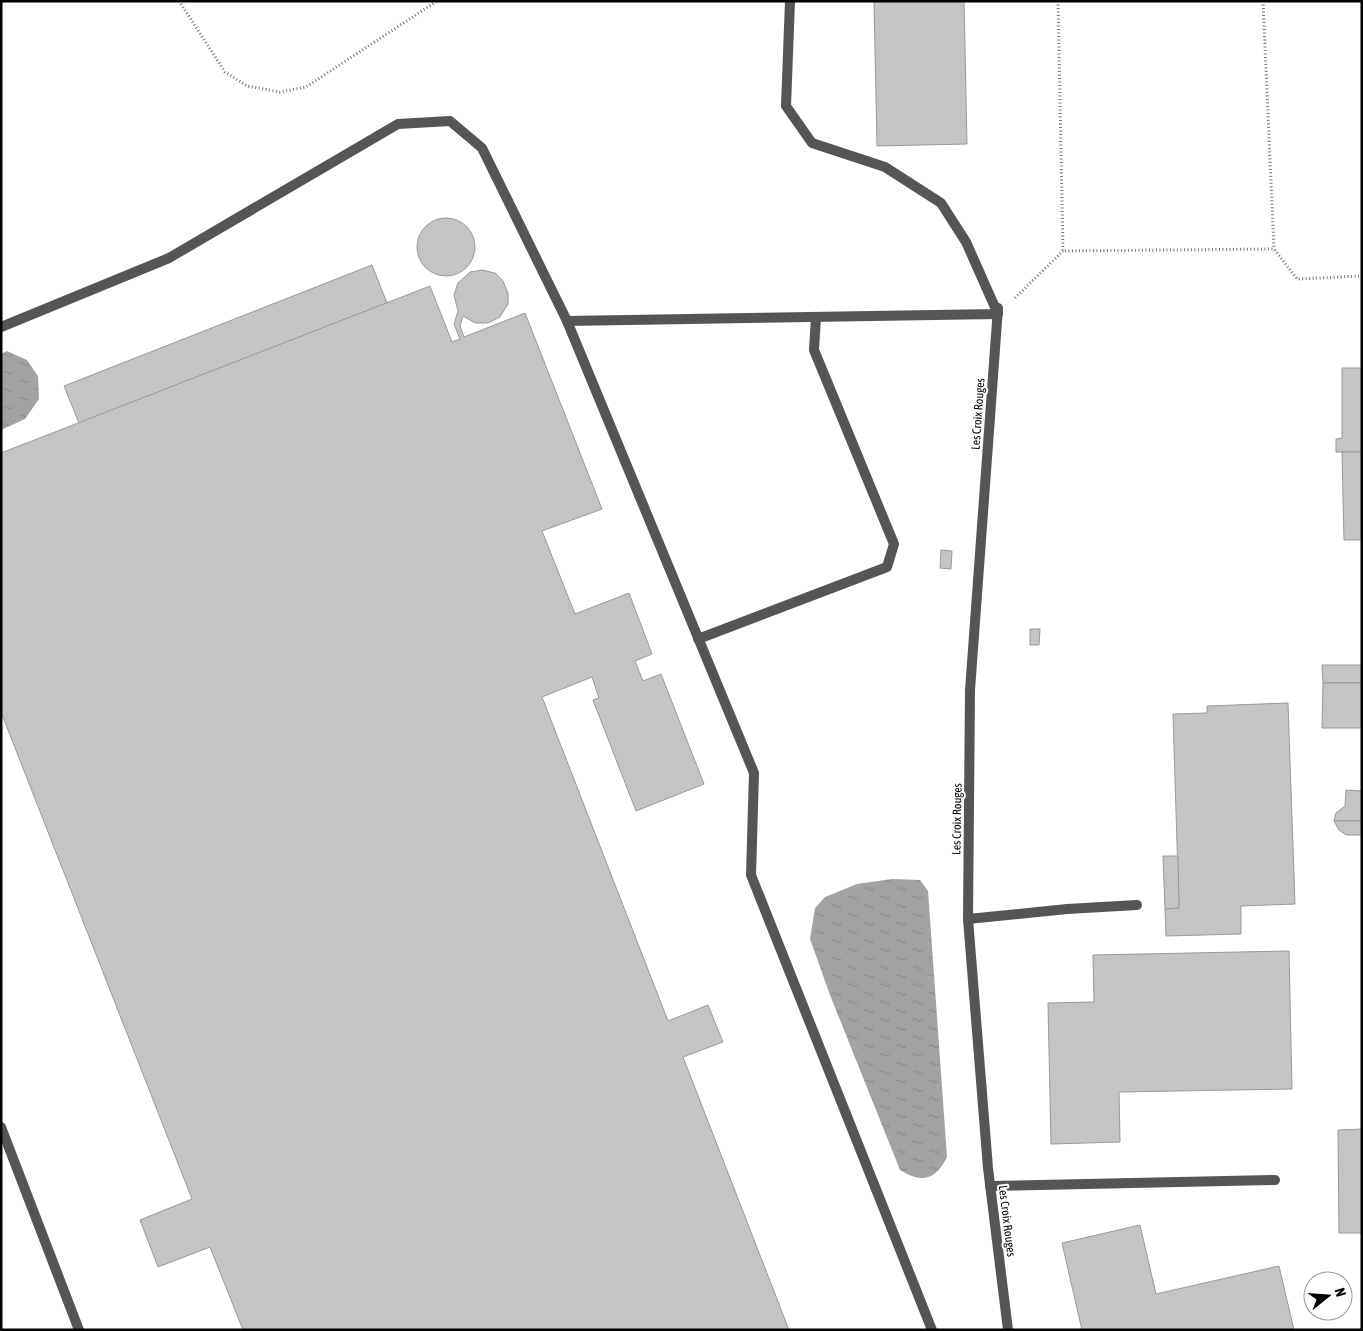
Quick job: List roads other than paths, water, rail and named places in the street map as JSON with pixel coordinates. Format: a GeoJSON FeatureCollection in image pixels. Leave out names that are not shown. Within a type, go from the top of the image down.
{"type":"FeatureCollection","features":[{"type":"Feature","properties":{"kind":"street"},"geometry":{"type":"LineString","coordinates":[[568,321],[816,317],[998,311],[966,242],[941,203],[886,167],[812,143],[786,106],[790,1]]}},
{"type":"Feature","properties":{"kind":"street"},"geometry":{"type":"LineString","coordinates":[[1,327],[169,258],[398,124],[450,121],[482,148],[568,321],[754,773],[751,875],[932,1330]]}},
{"type":"Feature","properties":{"kind":"street","name":"Les Croix Rouges"},"geometry":{"type":"LineString","coordinates":[[998,311],[970,690],[968,919],[990,1186],[1008,1330]]}},
{"type":"Feature","properties":{"kind":"street"},"geometry":{"type":"LineString","coordinates":[[698,639],[888,568],[894,544],[814,350],[816,317]]}},
{"type":"Feature","properties":{"kind":"street"},"geometry":{"type":"LineString","coordinates":[[968,919],[1067,909],[1137,905]]}},
{"type":"Feature","properties":{"kind":"street"},"geometry":{"type":"LineString","coordinates":[[1,1127],[79,1330]]}},
{"type":"Feature","properties":{"kind":"street"},"geometry":{"type":"LineString","coordinates":[[990,1186],[1275,1180]]}},
{"type":"Feature","properties":{"kind":"water"},"geometry":{"type":"Polygon","coordinates":[[[7,351],[27,360],[38,376],[39,399],[25,419],[1,430],[1,354],[7,351]]]}},
{"type":"Feature","properties":{"kind":"water"},"geometry":{"type":"Polygon","coordinates":[[[892,879],[920,880],[928,891],[947,1157],[938,1171],[921,1178],[900,1170],[830,995],[810,939],[815,908],[825,897],[857,884],[892,879]]]}}]}
